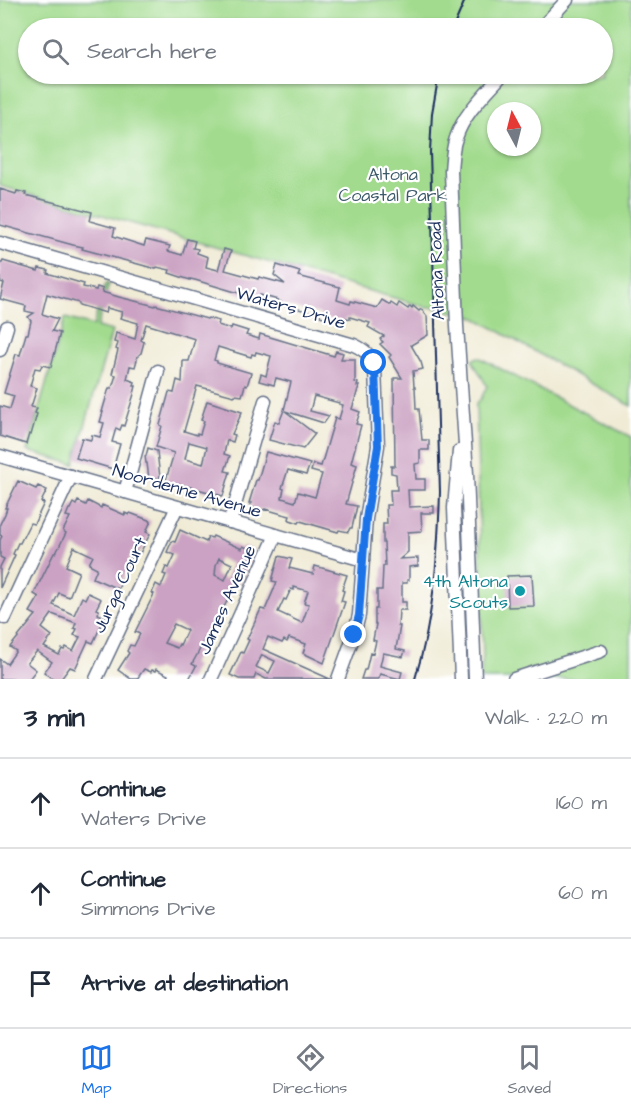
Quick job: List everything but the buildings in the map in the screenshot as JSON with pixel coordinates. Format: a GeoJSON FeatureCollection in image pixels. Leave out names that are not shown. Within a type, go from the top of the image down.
{"type":"FeatureCollection","features":[{"type":"Feature","properties":{"kind":"street"},"geometry":{"type":"LineString","coordinates":[[550,18],[567,0]]}},
{"type":"Feature","properties":{"kind":"street","name":"Altona Road"},"geometry":{"type":"LineString","coordinates":[[475,679],[451,171],[456,138],[465,118],[494,84]]}},
{"type":"Feature","properties":{"kind":"street","name":"Waters Drive"},"geometry":{"type":"LineString","coordinates":[[0,243],[354,345],[367,352],[375,369],[378,446],[366,519],[357,624],[338,679]]}},
{"type":"Feature","properties":{"kind":"street"},"geometry":{"type":"LineString","coordinates":[[0,350],[7,327]]}},
{"type":"Feature","properties":{"kind":"street"},"geometry":{"type":"LineString","coordinates":[[125,492],[158,371]]}},
{"type":"Feature","properties":{"kind":"street"},"geometry":{"type":"LineString","coordinates":[[230,522],[265,401]]}},
{"type":"Feature","properties":{"kind":"street","name":"Altona Road"},"geometry":{"type":"LineString","coordinates":[[461,679],[454,508],[462,411]]}},
{"type":"Feature","properties":{"kind":"street","name":"Noordenne Avenue"},"geometry":{"type":"LineString","coordinates":[[0,456],[363,560]]}},
{"type":"Feature","properties":{"kind":"street"},"geometry":{"type":"LineString","coordinates":[[4,618],[71,476]]}},
{"type":"Feature","properties":{"kind":"street","name":"Jurga Court"},"geometry":{"type":"LineString","coordinates":[[96,679],[177,507]]}},
{"type":"Feature","properties":{"kind":"street","name":"James Avenue"},"geometry":{"type":"LineString","coordinates":[[211,679],[276,535]]}},
{"type":"Feature","properties":{"kind":"street"},"geometry":{"type":"LineString","coordinates":[[514,679],[601,651]]}},
{"type":"Feature","properties":{"kind":"green space","name":"Altona Coastal Park"},"geometry":{"type":"Polygon","coordinates":[[[0,0],[631,0],[631,406],[474,317],[426,307],[0,186],[0,0]]]}},
{"type":"Feature","properties":{"kind":"green space"},"geometry":{"type":"Polygon","coordinates":[[[106,283],[109,284],[97,327],[112,331],[74,464],[27,451],[65,318],[93,326],[106,283]]]}},
{"type":"Feature","properties":{"kind":"green space"},"geometry":{"type":"Polygon","coordinates":[[[478,357],[631,437],[631,679],[481,679],[483,655],[476,403],[481,399],[487,386],[472,360],[478,357]]]}},
{"type":"Feature","properties":{"kind":"railway"},"geometry":{"type":"LineString","coordinates":[[457,18],[465,0]]}},
{"type":"Feature","properties":{"kind":"railway"},"geometry":{"type":"LineString","coordinates":[[415,679],[431,610],[440,492],[430,152],[432,113],[437,84]]}},
{"type":"Feature","properties":{"kind":"place","name":"4th Altona Scouts"},"geometry":{"type":"Point","coordinates":[520,591]}},
{"type":"Feature","properties":{"kind":"route"},"geometry":{"type":"LineString","coordinates":[[354,635],[359,615],[366,519],[378,446],[374,363]]}}]}
